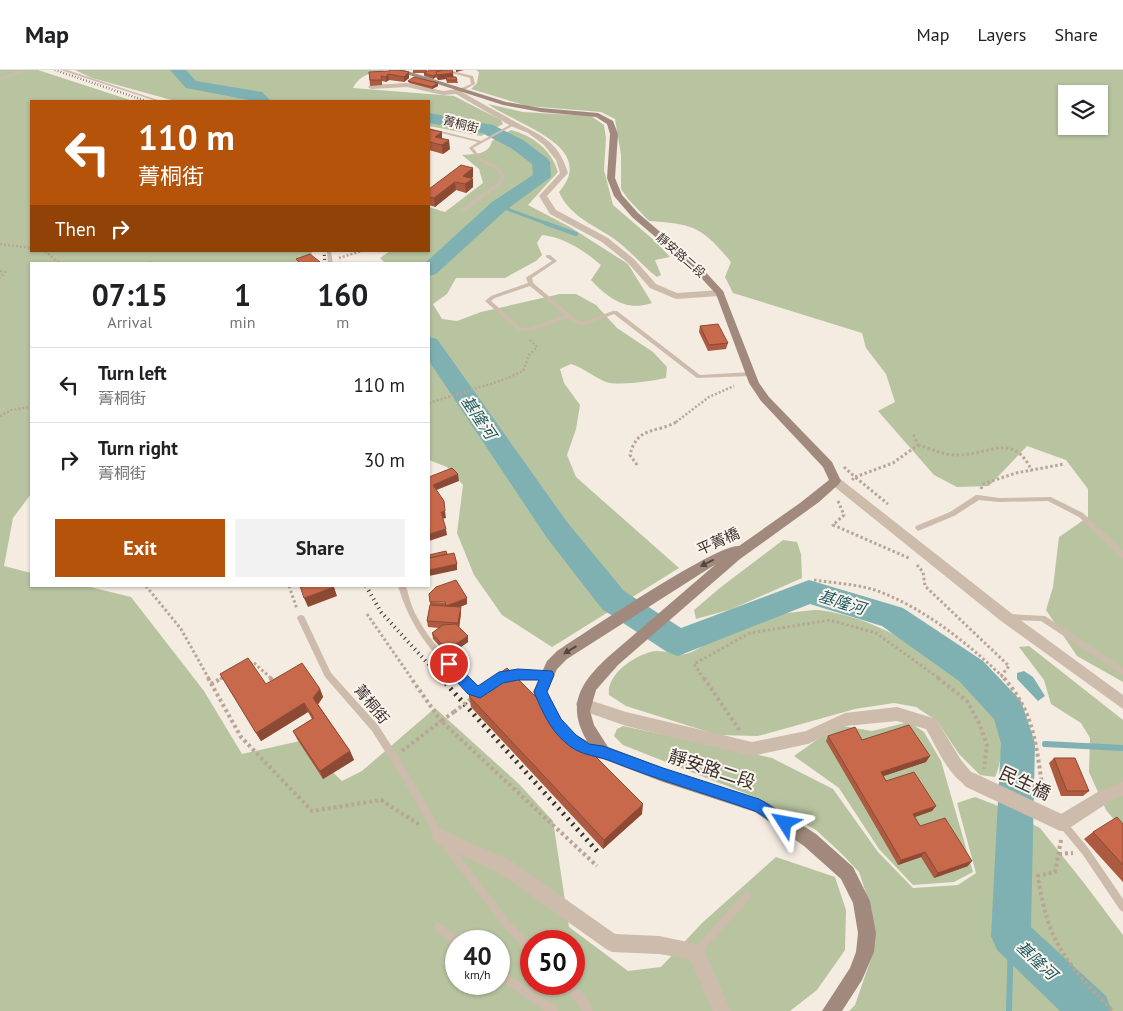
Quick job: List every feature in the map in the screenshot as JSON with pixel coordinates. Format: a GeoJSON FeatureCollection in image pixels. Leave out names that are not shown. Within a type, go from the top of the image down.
{"type":"FeatureCollection","features":[{"type":"Feature","properties":{"kind":"main road","name":"靜安路二段"},"geometry":{"type":"LineString","coordinates":[[397,70],[461,91],[521,107],[598,115],[610,123],[614,134],[611,178],[618,196],[635,216],[696,267],[720,293],[753,378],[765,399],[828,465],[835,481]]}},
{"type":"Feature","properties":{"kind":"main road"},"geometry":{"type":"LineString","coordinates":[[752,543],[805,508],[835,481]]}},
{"type":"Feature","properties":{"kind":"main road","name":"平菁橋"},"geometry":{"type":"LineString","coordinates":[[548,675],[552,665],[562,655],[706,563],[752,543]]}},
{"type":"Feature","properties":{"kind":"main road","name":"平菁橋"},"geometry":{"type":"LineString","coordinates":[[583,704],[589,690],[608,666],[690,592],[752,543]]}},
{"type":"Feature","properties":{"kind":"main road","name":"靜安路二段"},"geometry":{"type":"LineString","coordinates":[[548,675],[540,692],[557,724],[571,739],[587,749],[603,752],[663,775],[759,806],[810,840],[847,873],[861,901],[867,933],[865,952],[856,974],[830,1011]]}},
{"type":"Feature","properties":{"kind":"main road"},"geometry":{"type":"LineString","coordinates":[[583,704],[584,721],[603,752]]}},
{"type":"Feature","properties":{"kind":"street"},"geometry":{"type":"LineString","coordinates":[[371,86],[407,85],[429,91],[461,91],[511,126],[531,131],[547,143],[560,160],[564,173],[543,196],[553,212],[606,240],[631,261],[653,286],[676,296],[690,297],[720,293]]}},
{"type":"Feature","properties":{"kind":"street"},"geometry":{"type":"LineString","coordinates":[[835,481],[1006,617],[1123,703]]}},
{"type":"Feature","properties":{"kind":"street"},"geometry":{"type":"LineString","coordinates":[[583,704],[626,718],[752,749],[808,737],[845,720],[897,714],[931,724],[956,765]]}},
{"type":"Feature","properties":{"kind":"street","name":"民生橋"},"geometry":{"type":"LineString","coordinates":[[956,765],[970,780],[1062,829]]}},
{"type":"Feature","properties":{"kind":"street"},"geometry":{"type":"LineString","coordinates":[[1062,829],[1107,796],[1123,788]]}},
{"type":"Feature","properties":{"kind":"street"},"geometry":{"type":"LineString","coordinates":[[440,837],[504,866],[612,943],[659,944],[696,951],[722,1011]]}},
{"type":"Feature","properties":{"kind":"lane"},"geometry":{"type":"LineString","coordinates":[[0,79],[27,70]]}},
{"type":"Feature","properties":{"kind":"lane"},"geometry":{"type":"LineString","coordinates":[[63,70],[156,100]]}},
{"type":"Feature","properties":{"kind":"lane"},"geometry":{"type":"LineString","coordinates":[[449,72],[472,77],[473,84],[461,91]]}},
{"type":"Feature","properties":{"kind":"lane","name":"菁桐街"},"geometry":{"type":"LineString","coordinates":[[430,129],[482,142],[511,126]]}},
{"type":"Feature","properties":{"kind":"lane"},"geometry":{"type":"LineString","coordinates":[[463,210],[500,183],[503,175],[494,166],[481,160],[471,148],[482,142]]}},
{"type":"Feature","properties":{"kind":"lane"},"geometry":{"type":"LineString","coordinates":[[548,256],[555,261],[529,278],[531,284],[568,316],[582,324],[615,312],[699,378],[753,378]]}},
{"type":"Feature","properties":{"kind":"lane"},"geometry":{"type":"LineString","coordinates":[[531,284],[492,297],[488,301],[521,330],[530,330],[568,316]]}},
{"type":"Feature","properties":{"kind":"lane"},"geometry":{"type":"LineString","coordinates":[[918,528],[952,514],[978,497],[1000,500],[1050,498],[1081,515],[1123,555]]}},
{"type":"Feature","properties":{"kind":"lane"},"geometry":{"type":"LineString","coordinates":[[402,587],[411,614],[425,639],[473,690],[480,692],[496,680],[518,674],[548,675]]}},
{"type":"Feature","properties":{"kind":"lane"},"geometry":{"type":"LineString","coordinates":[[1006,617],[1042,618],[1123,672]]}},
{"type":"Feature","properties":{"kind":"lane","name":"菁桐街"},"geometry":{"type":"LineString","coordinates":[[301,618],[328,675],[375,728],[440,837],[506,923],[520,938]]}},
{"type":"Feature","properties":{"kind":"lane"},"geometry":{"type":"LineString","coordinates":[[1062,829],[1086,852],[1123,907]]}},
{"type":"Feature","properties":{"kind":"lane"},"geometry":{"type":"LineString","coordinates":[[696,951],[747,896]]}},
{"type":"Feature","properties":{"kind":"lane"},"geometry":{"type":"LineString","coordinates":[[438,927],[445,932]]}},
{"type":"Feature","properties":{"kind":"lane"},"geometry":{"type":"LineString","coordinates":[[510,981],[553,1011]]}},
{"type":"Feature","properties":{"kind":"lane"},"geometry":{"type":"LineString","coordinates":[[577,995],[588,1011]]}},
{"type":"Feature","properties":{"kind":"path"},"geometry":{"type":"LineString","coordinates":[[0,244],[30,248]]}},
{"type":"Feature","properties":{"kind":"path"},"geometry":{"type":"LineString","coordinates":[[46,252],[58,262]]}},
{"type":"Feature","properties":{"kind":"path"},"geometry":{"type":"LineString","coordinates":[[331,262],[359,252]]}},
{"type":"Feature","properties":{"kind":"path"},"geometry":{"type":"LineString","coordinates":[[0,270],[5,272],[0,278]]}},
{"type":"Feature","properties":{"kind":"path"},"geometry":{"type":"LineString","coordinates":[[430,403],[502,380],[523,371],[528,355],[537,347],[521,330]]}},
{"type":"Feature","properties":{"kind":"path"},"geometry":{"type":"LineString","coordinates":[[638,465],[630,455],[635,440],[651,428],[672,425],[708,395],[753,378]]}},
{"type":"Feature","properties":{"kind":"path"},"geometry":{"type":"LineString","coordinates":[[0,416],[11,410],[30,407]]}},
{"type":"Feature","properties":{"kind":"path"},"geometry":{"type":"LineString","coordinates":[[913,433],[918,445]]}},
{"type":"Feature","properties":{"kind":"path"},"geometry":{"type":"LineString","coordinates":[[840,464],[855,477],[893,463],[918,445]]}},
{"type":"Feature","properties":{"kind":"path"},"geometry":{"type":"LineString","coordinates":[[918,445],[956,456],[1004,446],[1017,450],[1028,459],[1032,471]]}},
{"type":"Feature","properties":{"kind":"path"},"geometry":{"type":"LineString","coordinates":[[978,497],[983,484],[1016,473],[1064,464]]}},
{"type":"Feature","properties":{"kind":"path"},"geometry":{"type":"LineString","coordinates":[[837,498],[844,515],[833,525],[899,553]]}},
{"type":"Feature","properties":{"kind":"path"},"geometry":{"type":"LineString","coordinates":[[914,561],[923,572],[925,586],[1009,666],[1002,676]]}},
{"type":"Feature","properties":{"kind":"path"},"geometry":{"type":"LineString","coordinates":[[814,580],[880,592],[918,613],[960,640],[1002,676],[1018,693],[1030,715],[1047,805]]}},
{"type":"Feature","properties":{"kind":"path"},"geometry":{"type":"LineString","coordinates":[[147,587],[181,629],[242,737],[312,812],[380,800],[440,837]]}},
{"type":"Feature","properties":{"kind":"path"},"geometry":{"type":"LineString","coordinates":[[289,587],[301,618]]}},
{"type":"Feature","properties":{"kind":"path"},"geometry":{"type":"LineString","coordinates":[[367,614],[441,721],[597,866]]}},
{"type":"Feature","properties":{"kind":"path"},"geometry":{"type":"LineString","coordinates":[[752,749],[694,664],[750,633],[830,620],[876,633],[916,660],[967,701],[980,723],[987,745],[983,772],[956,765]]}},
{"type":"Feature","properties":{"kind":"path"},"geometry":{"type":"LineString","coordinates":[[245,666],[253,662],[275,683],[283,679]]}},
{"type":"Feature","properties":{"kind":"path"},"geometry":{"type":"LineString","coordinates":[[211,684],[228,675]]}},
{"type":"Feature","properties":{"kind":"path"},"geometry":{"type":"LineString","coordinates":[[394,758],[474,697]]}},
{"type":"Feature","properties":{"kind":"path"},"geometry":{"type":"LineString","coordinates":[[1062,829],[1055,872],[1038,876],[1042,906],[1057,946],[1090,988],[1112,1011]]}},
{"type":"Feature","properties":{"kind":"green space"},"geometry":{"type":"Polygon","coordinates":[[[0,70],[38,70],[130,100],[30,100],[30,252],[312,252],[310,261],[306,262],[30,262],[30,495],[13,518],[4,566],[30,573],[30,587],[90,587],[131,597],[204,691],[242,754],[300,741],[342,781],[362,771],[435,708],[519,784],[553,821],[569,927],[573,930],[520,930],[520,995],[585,995],[585,939],[628,971],[661,967],[702,923],[776,857],[835,877],[846,910],[845,950],[817,990],[790,1011],[0,1011],[0,70]]]}},
{"type":"Feature","properties":{"kind":"green space"},"geometry":{"type":"Polygon","coordinates":[[[75,70],[384,70],[362,77],[353,88],[454,96],[501,120],[503,124],[481,136],[430,126],[430,100],[171,100],[92,78],[75,70]]]}},
{"type":"Feature","properties":{"kind":"green space"},"geometry":{"type":"Polygon","coordinates":[[[476,70],[1123,70],[1123,682],[1077,656],[1046,610],[1053,587],[1059,537],[1088,517],[1088,489],[1066,460],[1027,446],[989,486],[957,487],[934,475],[878,411],[895,402],[886,374],[866,348],[862,333],[733,293],[725,277],[731,262],[712,241],[704,234],[687,226],[649,221],[628,199],[621,189],[621,155],[615,119],[601,112],[527,106],[471,89],[477,83],[479,72],[476,70]]]}},
{"type":"Feature","properties":{"kind":"green space"},"geometry":{"type":"Polygon","coordinates":[[[488,104],[523,112],[591,116],[604,125],[606,138],[604,170],[613,205],[655,241],[670,257],[655,260],[661,275],[657,277],[615,239],[579,216],[564,202],[559,192],[569,176],[569,162],[561,149],[533,129],[488,104]]]}},
{"type":"Feature","properties":{"kind":"green space"},"geometry":{"type":"Polygon","coordinates":[[[511,130],[534,140],[546,150],[558,172],[528,205],[570,227],[628,264],[652,303],[634,306],[611,298],[591,280],[601,265],[574,246],[550,236],[542,235],[537,243],[542,255],[536,261],[505,278],[456,278],[447,294],[433,304],[442,319],[457,321],[481,312],[560,294],[576,294],[596,305],[617,328],[653,352],[667,367],[666,378],[627,383],[606,382],[571,364],[560,369],[564,383],[580,405],[576,429],[567,455],[576,477],[679,568],[552,647],[502,615],[474,575],[457,533],[463,485],[447,467],[430,460],[430,262],[384,262],[380,258],[389,252],[430,252],[430,207],[445,212],[483,183],[479,169],[462,155],[476,154],[484,151],[488,149],[492,141],[511,130]]]}},
{"type":"Feature","properties":{"kind":"green space"},"geometry":{"type":"Polygon","coordinates":[[[783,540],[797,542],[801,554],[802,578],[732,609],[696,619],[694,610],[783,540]]]}},
{"type":"Feature","properties":{"kind":"green space"},"geometry":{"type":"Polygon","coordinates":[[[815,610],[838,613],[893,634],[921,649],[948,667],[971,687],[988,708],[999,729],[1001,754],[995,777],[980,775],[959,754],[937,721],[916,707],[894,703],[855,709],[758,736],[718,735],[626,706],[609,695],[609,687],[617,673],[639,656],[655,651],[685,654],[698,649],[722,633],[744,623],[779,614],[815,610]]]}},
{"type":"Feature","properties":{"kind":"green space"},"geometry":{"type":"Polygon","coordinates":[[[1029,646],[1123,720],[1123,830],[1106,810],[1089,772],[1090,738],[1081,723],[1051,704],[1044,680],[1019,647],[1029,646]]]}},
{"type":"Feature","properties":{"kind":"green space"},"geometry":{"type":"Polygon","coordinates":[[[909,722],[924,732],[941,761],[973,872],[954,882],[913,885],[879,849],[839,788],[794,756],[818,739],[843,726],[872,731],[909,722]]]}},
{"type":"Feature","properties":{"kind":"green space"},"geometry":{"type":"Polygon","coordinates":[[[623,726],[772,758],[833,789],[878,852],[913,888],[958,885],[976,873],[957,803],[975,797],[996,805],[1040,828],[1123,935],[1123,1011],[849,1011],[855,1005],[873,953],[872,911],[859,872],[816,830],[755,797],[623,745],[614,736],[617,729],[623,726]]]}},
{"type":"Feature","properties":{"kind":"water"},"geometry":{"type":"Polygon","coordinates":[[[1024,671],[1033,677],[1045,696],[1038,701],[1017,679],[1017,673],[1024,671]]]}},
{"type":"Feature","properties":{"kind":"building"},"geometry":{"type":"Polygon","coordinates":[[[390,70],[409,72],[404,77],[388,74],[386,77],[381,76],[382,80],[370,80],[369,72],[390,70]]]}},
{"type":"Feature","properties":{"kind":"building"},"geometry":{"type":"Polygon","coordinates":[[[430,70],[443,70],[436,72],[437,74],[433,76],[424,73],[430,70]]]}},
{"type":"Feature","properties":{"kind":"building"},"geometry":{"type":"Polygon","coordinates":[[[452,70],[453,73],[437,75],[436,72],[452,70]]]}},
{"type":"Feature","properties":{"kind":"building"},"geometry":{"type":"Polygon","coordinates":[[[414,77],[438,83],[432,87],[408,81],[414,77]]]}},
{"type":"Feature","properties":{"kind":"building"},"geometry":{"type":"Polygon","coordinates":[[[446,77],[456,77],[457,80],[447,80],[446,77]]]}},
{"type":"Feature","properties":{"kind":"building"},"geometry":{"type":"Polygon","coordinates":[[[430,129],[442,132],[435,137],[449,140],[442,145],[430,142],[430,129]]]}},
{"type":"Feature","properties":{"kind":"building"},"geometry":{"type":"Polygon","coordinates":[[[461,165],[473,168],[463,176],[473,179],[465,184],[455,182],[434,198],[430,197],[430,188],[461,165]]]}},
{"type":"Feature","properties":{"kind":"building"},"geometry":{"type":"Polygon","coordinates":[[[310,254],[320,262],[299,262],[296,259],[310,254]]]}},
{"type":"Feature","properties":{"kind":"building"},"geometry":{"type":"Polygon","coordinates":[[[718,324],[728,343],[709,345],[700,326],[718,324]]]}},
{"type":"Feature","properties":{"kind":"building"},"geometry":{"type":"Polygon","coordinates":[[[452,468],[458,474],[433,485],[444,501],[445,511],[441,512],[446,529],[430,534],[430,477],[452,468]]]}},
{"type":"Feature","properties":{"kind":"building"},"geometry":{"type":"Polygon","coordinates":[[[446,551],[447,554],[430,558],[430,555],[446,551]]]}},
{"type":"Feature","properties":{"kind":"building"},"geometry":{"type":"Polygon","coordinates":[[[454,553],[457,564],[430,570],[430,558],[454,553]]]}},
{"type":"Feature","properties":{"kind":"building"},"geometry":{"type":"Polygon","coordinates":[[[456,580],[467,598],[446,606],[445,602],[430,602],[429,594],[436,587],[456,580]]]}},
{"type":"Feature","properties":{"kind":"building"},"geometry":{"type":"Polygon","coordinates":[[[300,587],[334,587],[304,598],[300,587]]]}},
{"type":"Feature","properties":{"kind":"building"},"geometry":{"type":"Polygon","coordinates":[[[430,605],[461,607],[458,623],[427,621],[430,605]]]}},
{"type":"Feature","properties":{"kind":"building"},"geometry":{"type":"Polygon","coordinates":[[[456,624],[468,636],[447,650],[432,633],[443,625],[456,624]]]}},
{"type":"Feature","properties":{"kind":"building"},"geometry":{"type":"Polygon","coordinates":[[[248,658],[266,684],[302,663],[320,689],[313,698],[350,751],[320,771],[293,731],[314,718],[304,703],[256,733],[220,674],[248,658]]]}},
{"type":"Feature","properties":{"kind":"building"},"geometry":{"type":"Polygon","coordinates":[[[507,668],[643,804],[604,840],[469,696],[507,668]]]}},
{"type":"Feature","properties":{"kind":"building"},"geometry":{"type":"Polygon","coordinates":[[[909,725],[930,756],[881,772],[886,781],[914,772],[936,806],[913,814],[920,826],[945,818],[972,861],[938,873],[925,852],[901,860],[828,736],[855,727],[862,740],[909,725]]]}},
{"type":"Feature","properties":{"kind":"building"},"geometry":{"type":"Polygon","coordinates":[[[1054,758],[1075,758],[1089,791],[1067,791],[1054,758]]]}},
{"type":"Feature","properties":{"kind":"building"},"geometry":{"type":"Polygon","coordinates":[[[1117,817],[1123,824],[1123,865],[1093,832],[1117,817]]]}},
{"type":"Feature","properties":{"kind":"waterway","name":"基隆河"},"geometry":{"type":"LineString","coordinates":[[178,70],[191,85],[256,95],[262,100]]}},
{"type":"Feature","properties":{"kind":"waterway","name":"基隆河"},"geometry":{"type":"LineString","coordinates":[[430,118],[487,129],[517,144],[541,162],[542,177],[499,206],[430,269]]}},
{"type":"Feature","properties":{"kind":"waterway"},"geometry":{"type":"LineString","coordinates":[[499,206],[548,224]]}},
{"type":"Feature","properties":{"kind":"waterway"},"geometry":{"type":"LineString","coordinates":[[545,223],[576,234]]}},
{"type":"Feature","properties":{"kind":"waterway","name":"基隆河"},"geometry":{"type":"LineString","coordinates":[[430,345],[557,530],[613,600],[678,643],[809,592],[892,617],[971,671],[1009,712],[1018,743],[1011,936],[1091,1011]]}},
{"type":"Feature","properties":{"kind":"waterway","name":"基隆河"},"geometry":{"type":"LineString","coordinates":[[1018,743],[1024,743]]}},
{"type":"Feature","properties":{"kind":"waterway"},"geometry":{"type":"LineString","coordinates":[[1045,744],[1123,748]]}},
{"type":"Feature","properties":{"kind":"waterway"},"geometry":{"type":"LineString","coordinates":[[1009,1011],[1011,936]]}},
{"type":"Feature","properties":{"kind":"railway"},"geometry":{"type":"LineString","coordinates":[[55,70],[143,100]]}},
{"type":"Feature","properties":{"kind":"railway"},"geometry":{"type":"LineString","coordinates":[[324,252],[325,262]]}},
{"type":"Feature","properties":{"kind":"railway"},"geometry":{"type":"LineString","coordinates":[[367,587],[381,612],[442,679]]}},
{"type":"Feature","properties":{"kind":"railway"},"geometry":{"type":"LineString","coordinates":[[441,678],[597,851]]}},
{"type":"Feature","properties":{"kind":"route"},"geometry":{"type":"LineString","coordinates":[[449,664],[473,690],[480,692],[499,678],[518,674],[548,675],[540,692],[547,707],[557,724],[571,739],[587,749],[603,752],[663,775],[759,806],[785,823]]}}]}
